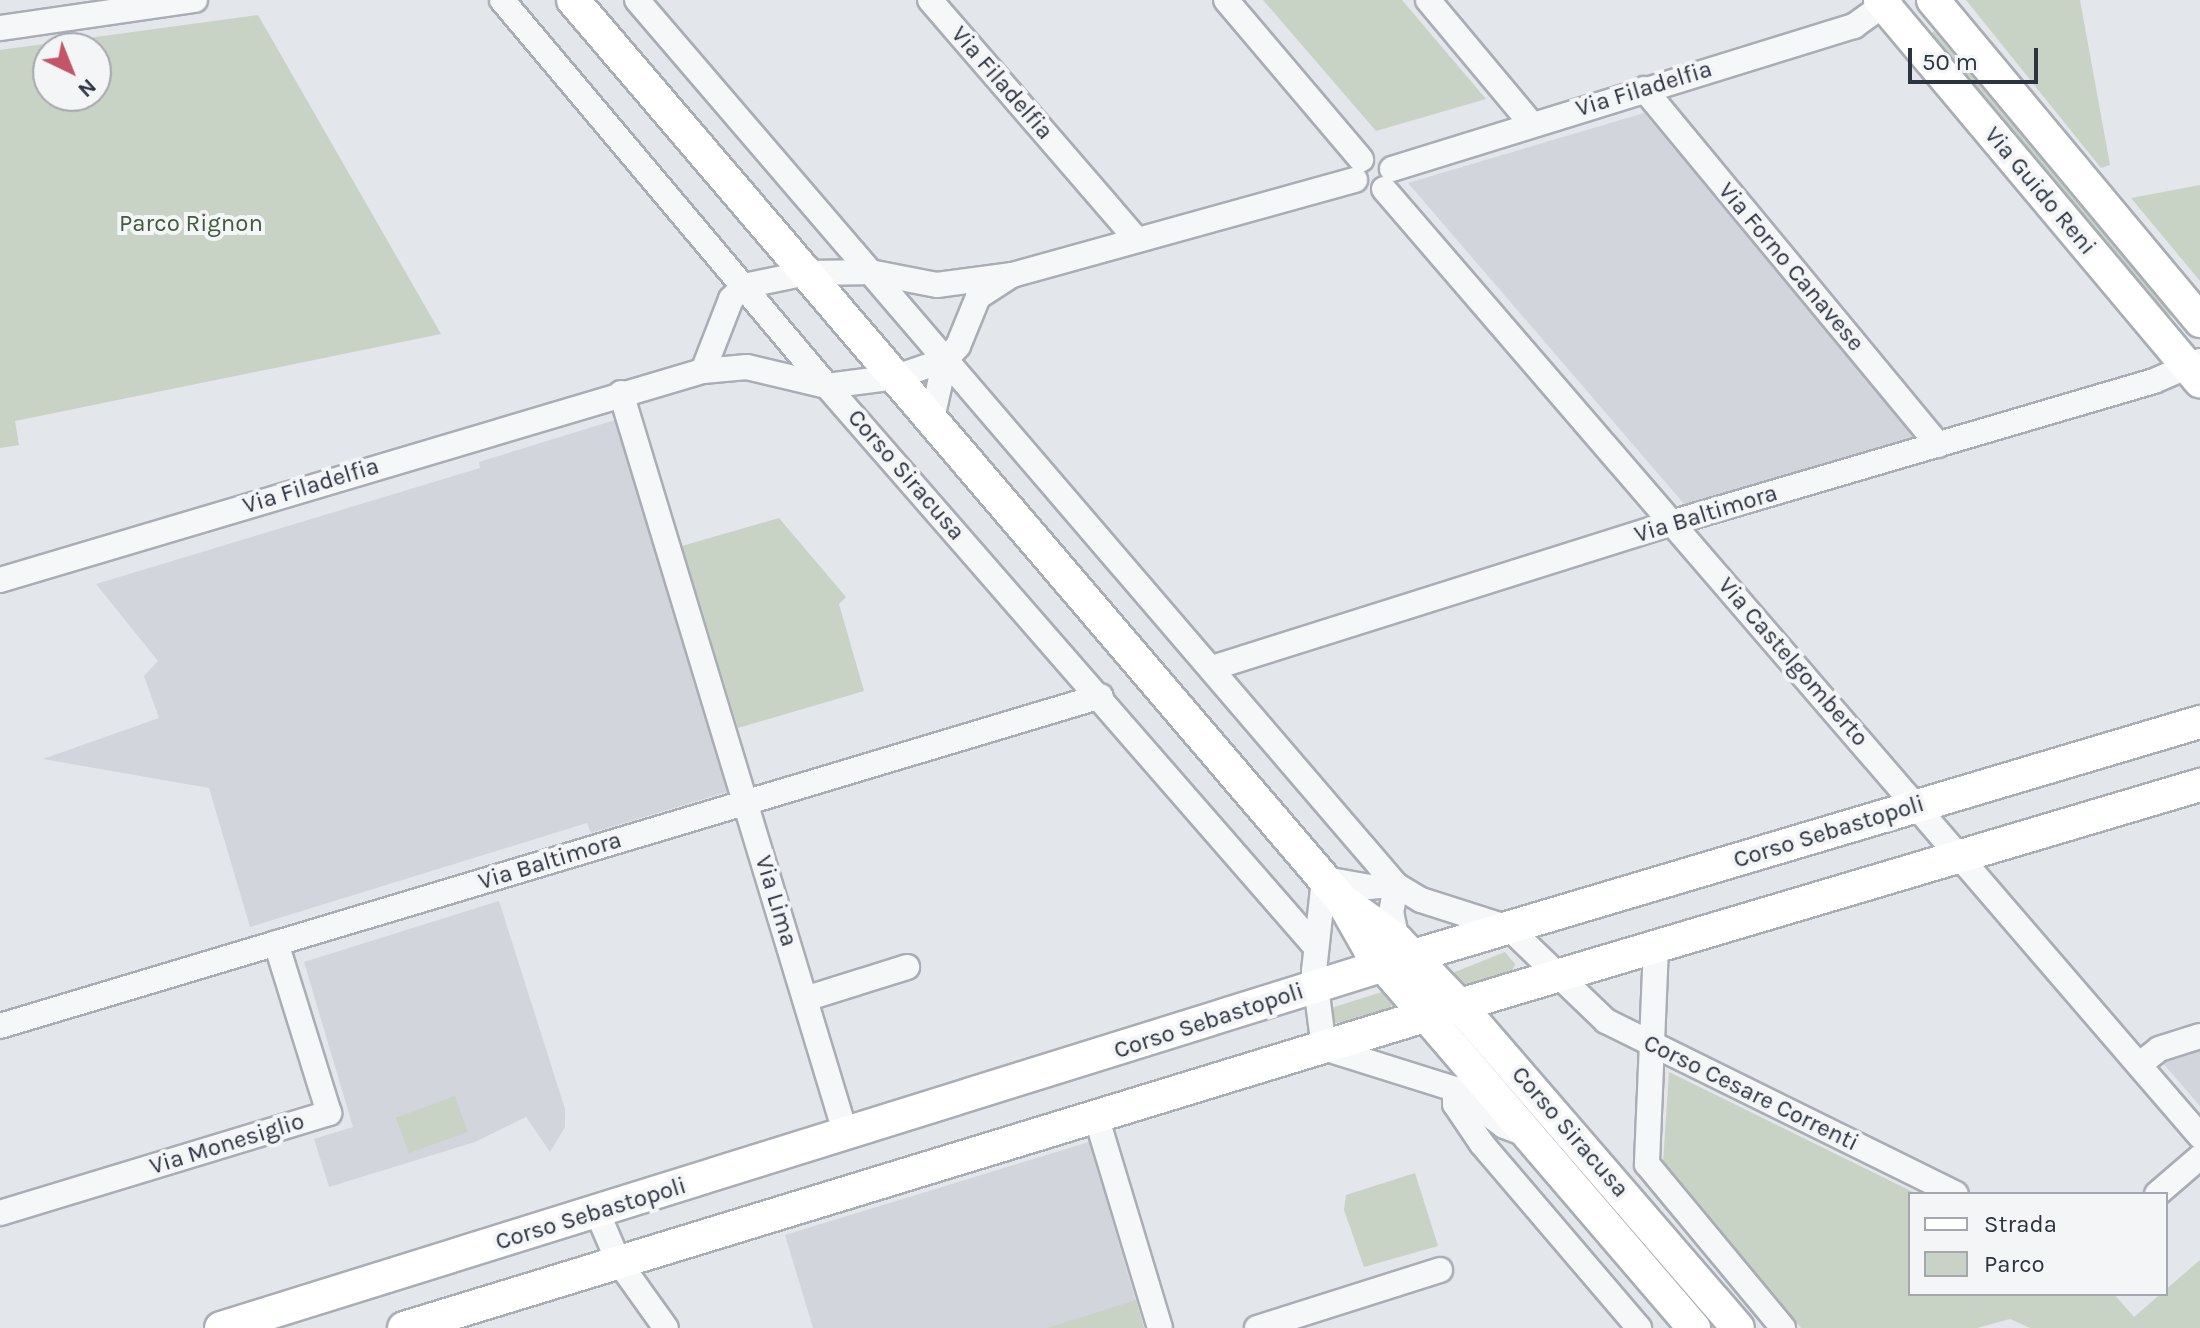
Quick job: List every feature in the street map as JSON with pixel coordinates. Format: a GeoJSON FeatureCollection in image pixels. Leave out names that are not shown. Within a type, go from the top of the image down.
{"type":"FeatureCollection","features":[{"type":"Feature","properties":{"kind":"main road","name":"Corso Siracusa"},"geometry":{"type":"LineString","coordinates":[[573,0],[1333,889],[1397,954],[1460,1006],[1738,1328]]}},
{"type":"Feature","properties":{"kind":"main road","name":"Via Guido Reni"},"geometry":{"type":"LineString","coordinates":[[1933,0],[2200,321]]}},
{"type":"Feature","properties":{"kind":"main road","name":"Via Guido Reni"},"geometry":{"type":"LineString","coordinates":[[1885,2],[2196,369]]}},
{"type":"Feature","properties":{"kind":"main road","name":"Corso Sebastopoli"},"geometry":{"type":"LineString","coordinates":[[221,1328],[598,1214],[1314,987],[1397,954],[1509,928],[2200,722]]}},
{"type":"Feature","properties":{"kind":"main road"},"geometry":{"type":"LineString","coordinates":[[404,1328],[1557,976],[2200,785]]}},
{"type":"Feature","properties":{"kind":"main road","name":"Corso Siracusa"},"geometry":{"type":"LineString","coordinates":[[1397,954],[1426,1016],[1694,1328]]}},
{"type":"Feature","properties":{"kind":"street"},"geometry":{"type":"LineString","coordinates":[[0,28],[195,0]]}},
{"type":"Feature","properties":{"kind":"street","name":"Corso Siracusa"},"geometry":{"type":"LineString","coordinates":[[502,0],[827,386],[1101,696],[1314,945]]}},
{"type":"Feature","properties":{"kind":"street"},"geometry":{"type":"LineString","coordinates":[[637,0],[1396,885],[1421,900],[1509,928],[1557,976]]}},
{"type":"Feature","properties":{"kind":"street","name":"Via Filadelfia"},"geometry":{"type":"LineString","coordinates":[[930,0],[1137,240]]}},
{"type":"Feature","properties":{"kind":"street"},"geometry":{"type":"LineString","coordinates":[[703,371],[731,299],[744,286],[807,273],[870,272],[937,285],[1012,275],[1137,240],[1358,169],[1381,156],[1388,179],[1369,192],[1358,169],[1226,0]]}},
{"type":"Feature","properties":{"kind":"street"},"geometry":{"type":"LineString","coordinates":[[1428,0],[1531,123]]}},
{"type":"Feature","properties":{"kind":"street","name":"Via Filadelfia"},"geometry":{"type":"LineString","coordinates":[[1388,179],[1531,123],[1854,26],[1885,2]]}},
{"type":"Feature","properties":{"kind":"street","name":"Via Forno Canavese"},"geometry":{"type":"LineString","coordinates":[[1644,89],[1939,445]]}},
{"type":"Feature","properties":{"kind":"street","name":"Via Castelgomberto"},"geometry":{"type":"LineString","coordinates":[[1388,179],[1674,522],[2200,1136]]}},
{"type":"Feature","properties":{"kind":"street"},"geometry":{"type":"LineString","coordinates":[[932,419],[945,360],[958,346],[978,297],[1012,275]]}},
{"type":"Feature","properties":{"kind":"street","name":"Via Filadelfia"},"geometry":{"type":"LineString","coordinates":[[0,580],[703,371],[747,367],[784,372],[827,386],[896,377],[945,360]]}},
{"type":"Feature","properties":{"kind":"street","name":"Via Baltimora"},"geometry":{"type":"LineString","coordinates":[[1212,668],[1674,522],[2196,369]]}},
{"type":"Feature","properties":{"kind":"street"},"geometry":{"type":"LineString","coordinates":[[621,393],[746,802]]}},
{"type":"Feature","properties":{"kind":"street","name":"Via Baltimora"},"geometry":{"type":"LineString","coordinates":[[0,1026],[1101,696]]}},
{"type":"Feature","properties":{"kind":"street","name":"Via Lima"},"geometry":{"type":"LineString","coordinates":[[746,802],[846,1135]]}},
{"type":"Feature","properties":{"kind":"street"},"geometry":{"type":"LineString","coordinates":[[1324,1048],[1314,987],[1314,945],[1333,889],[1396,885]]}},
{"type":"Feature","properties":{"kind":"street"},"geometry":{"type":"LineString","coordinates":[[1396,885],[1391,912],[1397,954]]}},
{"type":"Feature","properties":{"kind":"street","name":"Via Monesiglio"},"geometry":{"type":"LineString","coordinates":[[0,1213],[329,1113],[276,943]]}},
{"type":"Feature","properties":{"kind":"street","name":"Corso Siracusa"},"geometry":{"type":"LineString","coordinates":[[1656,947],[1647,1164],[1783,1328]]}},
{"type":"Feature","properties":{"kind":"street"},"geometry":{"type":"LineString","coordinates":[[805,999],[907,967]]}},
{"type":"Feature","properties":{"kind":"street","name":"Corso Cesare Correnti"},"geometry":{"type":"LineString","coordinates":[[1557,976],[1606,1021],[1952,1192]]}},
{"type":"Feature","properties":{"kind":"street"},"geometry":{"type":"LineString","coordinates":[[2140,1064],[2159,1049],[2200,1036]]}},
{"type":"Feature","properties":{"kind":"street","name":"Corso Siracusa"},"geometry":{"type":"LineString","coordinates":[[1324,1048],[1455,1089],[1504,1126],[1529,1134]]}},
{"type":"Feature","properties":{"kind":"street"},"geometry":{"type":"LineString","coordinates":[[1455,1089],[1455,1104],[1482,1144],[1639,1328]]}},
{"type":"Feature","properties":{"kind":"street"},"geometry":{"type":"LineString","coordinates":[[1096,1116],[1160,1328]]}},
{"type":"Feature","properties":{"kind":"street"},"geometry":{"type":"LineString","coordinates":[[2159,1192],[2200,1157]]}},
{"type":"Feature","properties":{"kind":"street"},"geometry":{"type":"LineString","coordinates":[[598,1214],[618,1261],[666,1328]]}},
{"type":"Feature","properties":{"kind":"street"},"geometry":{"type":"LineString","coordinates":[[1257,1328],[1440,1270]]}},
{"type":"Feature","properties":{"kind":"shaded area"},"geometry":{"type":"Polygon","coordinates":[[[1644,113],[1916,438],[1685,505],[1408,183],[1644,113]]]}},
{"type":"Feature","properties":{"kind":"shaded area"},"geometry":{"type":"Polygon","coordinates":[[[615,420],[727,792],[591,833],[587,823],[250,927],[209,788],[43,759],[159,718],[144,676],[158,661],[96,584],[480,468],[479,462],[615,420]]]}},
{"type":"Feature","properties":{"kind":"shaded area"},"geometry":{"type":"Polygon","coordinates":[[[499,901],[565,1109],[565,1127],[550,1152],[526,1117],[475,1142],[329,1187],[314,1139],[353,1127],[304,962],[499,901]]]}},
{"type":"Feature","properties":{"kind":"shaded area"},"geometry":{"type":"Polygon","coordinates":[[[2200,1048],[2200,1106],[2160,1060],[2200,1048]]]}},
{"type":"Feature","properties":{"kind":"shaded area"},"geometry":{"type":"Polygon","coordinates":[[[1089,1142],[1144,1328],[813,1328],[785,1235],[1089,1142]]]}},
{"type":"Feature","properties":{"kind":"green space"},"geometry":{"type":"Polygon","coordinates":[[[1263,0],[1402,0],[1486,99],[1376,131],[1263,0]]]}},
{"type":"Feature","properties":{"kind":"green space"},"geometry":{"type":"Polygon","coordinates":[[[1966,0],[2080,0],[2110,165],[2101,168],[1966,0]]]}},
{"type":"Feature","properties":{"kind":"green space","name":"Parco Rignon"},"geometry":{"type":"Polygon","coordinates":[[[258,15],[441,334],[15,421],[19,445],[0,448],[0,50],[32,46],[32,112],[112,112],[112,35],[258,15]]]}},
{"type":"Feature","properties":{"kind":"green space"},"geometry":{"type":"Polygon","coordinates":[[[1934,31],[1996,105],[2030,135],[2176,311],[2168,318],[2123,264],[2098,246],[1925,39],[1934,31]]]}},
{"type":"Feature","properties":{"kind":"green space"},"geometry":{"type":"Polygon","coordinates":[[[2200,185],[2200,281],[2131,198],[2200,185]]]}},
{"type":"Feature","properties":{"kind":"green space"},"geometry":{"type":"Polygon","coordinates":[[[779,518],[846,597],[839,604],[864,691],[738,728],[682,546],[779,518]]]}},
{"type":"Feature","properties":{"kind":"green space"},"geometry":{"type":"Polygon","coordinates":[[[1505,952],[1515,964],[1512,972],[1464,989],[1452,979],[1455,972],[1505,952]]]}},
{"type":"Feature","properties":{"kind":"green space"},"geometry":{"type":"Polygon","coordinates":[[[1382,992],[1392,1003],[1390,1011],[1332,1024],[1331,1008],[1382,992]]]}},
{"type":"Feature","properties":{"kind":"green space"},"geometry":{"type":"Polygon","coordinates":[[[1669,1072],[1913,1192],[1908,1192],[1908,1296],[2116,1296],[2134,1317],[2158,1296],[2168,1296],[2168,1288],[2200,1260],[2200,1328],[2030,1328],[2010,1319],[1977,1328],[1801,1328],[1663,1163],[1669,1072]]]}},
{"type":"Feature","properties":{"kind":"green space"},"geometry":{"type":"Polygon","coordinates":[[[455,1096],[468,1132],[409,1153],[396,1118],[455,1096]]]}},
{"type":"Feature","properties":{"kind":"green space"},"geometry":{"type":"Polygon","coordinates":[[[1415,1173],[1438,1246],[1364,1267],[1344,1210],[1346,1195],[1415,1173]]]}},
{"type":"Feature","properties":{"kind":"green space"},"geometry":{"type":"Polygon","coordinates":[[[1136,1300],[1144,1328],[1047,1328],[1136,1300]]]}}]}
